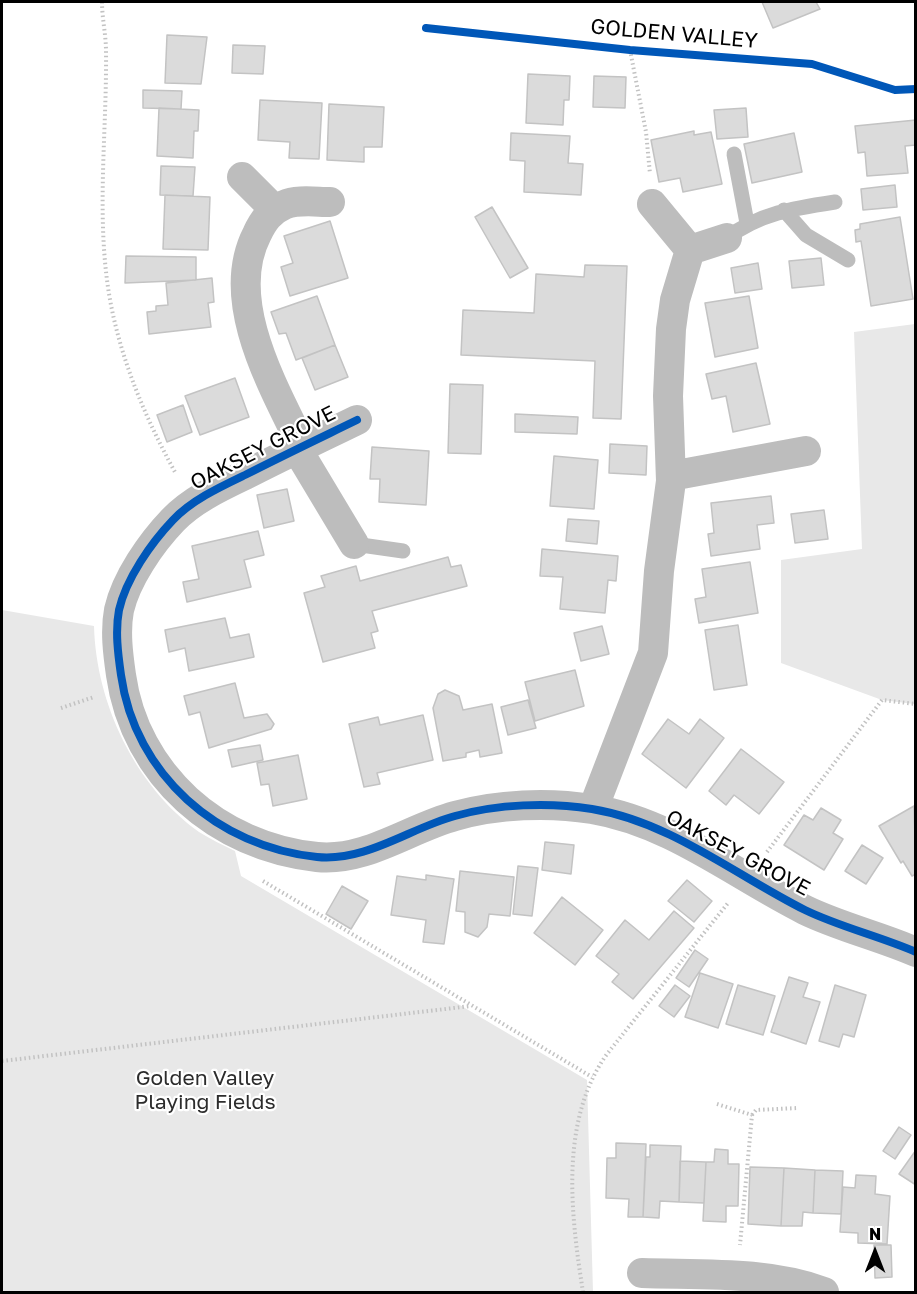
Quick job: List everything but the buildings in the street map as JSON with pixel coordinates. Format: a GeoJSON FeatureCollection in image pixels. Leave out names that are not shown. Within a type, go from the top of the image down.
{"type":"FeatureCollection","features":[{"type":"Feature","properties":{"kind":"street"},"geometry":{"type":"LineString","coordinates":[[242,177],[275,210]]}},
{"type":"Feature","properties":{"kind":"street"},"geometry":{"type":"LineString","coordinates":[[299,447],[264,366],[252,327],[247,294],[249,252],[260,228],[275,210],[289,203],[330,202]]}},
{"type":"Feature","properties":{"kind":"street"},"geometry":{"type":"LineString","coordinates":[[652,204],[690,250]]}},
{"type":"Feature","properties":{"kind":"street"},"geometry":{"type":"LineString","coordinates":[[690,250],[737,230]]}},
{"type":"Feature","properties":{"kind":"street"},"geometry":{"type":"LineString","coordinates":[[593,809],[653,653],[671,476],[668,396],[671,328],[675,300],[690,250]]}},
{"type":"Feature","properties":{"kind":"street","name":"OAKSEY GROVE"},"geometry":{"type":"LineString","coordinates":[[357,420],[299,447],[192,504],[172,521],[125,591],[119,610],[118,656],[128,709],[141,742],[170,785],[201,813],[231,831],[279,849],[332,858],[374,848],[436,822],[477,811],[543,807],[593,809],[628,818],[675,837],[746,879],[835,924],[915,952]]}},
{"type":"Feature","properties":{"kind":"street","name":"OAKSEY GROVE"},"geometry":{"type":"LineString","coordinates":[[299,447],[354,544]]}},
{"type":"Feature","properties":{"kind":"street"},"geometry":{"type":"LineString","coordinates":[[671,476],[806,452]]}},
{"type":"Feature","properties":{"kind":"street"},"geometry":{"type":"LineString","coordinates":[[642,1273],[737,1277],[791,1283],[824,1293]]}},
{"type":"Feature","properties":{"kind":"lane"},"geometry":{"type":"LineString","coordinates":[[734,154],[737,230],[784,210],[835,201]]}},
{"type":"Feature","properties":{"kind":"lane"},"geometry":{"type":"LineString","coordinates":[[784,210],[806,235],[848,260]]}},
{"type":"Feature","properties":{"kind":"lane"},"geometry":{"type":"LineString","coordinates":[[354,544],[403,551]]}},
{"type":"Feature","properties":{"kind":"path"},"geometry":{"type":"LineString","coordinates":[[102,2],[106,49],[105,238],[112,306],[135,387],[148,422],[192,504]]}},
{"type":"Feature","properties":{"kind":"path"},"geometry":{"type":"LineString","coordinates":[[630,50],[645,132],[652,204]]}},
{"type":"Feature","properties":{"kind":"path"},"geometry":{"type":"LineString","coordinates":[[583,1293],[577,1255],[573,1169],[576,1130],[592,1077],[607,1054],[746,879],[882,700],[915,705]]}},
{"type":"Feature","properties":{"kind":"path"},"geometry":{"type":"LineString","coordinates":[[261,880],[592,1077]]}},
{"type":"Feature","properties":{"kind":"path"},"geometry":{"type":"LineString","coordinates":[[2,1061],[471,1006]]}},
{"type":"Feature","properties":{"kind":"path"},"geometry":{"type":"LineString","coordinates":[[717,1104],[752,1115]]}},
{"type":"Feature","properties":{"kind":"path"},"geometry":{"type":"LineString","coordinates":[[737,1277],[752,1115],[756,1110],[798,1108]]}},
{"type":"Feature","properties":{"kind":"green space"},"geometry":{"type":"Polygon","coordinates":[[[915,324],[916,704],[914,704],[882,700],[781,663],[781,560],[862,549],[854,332],[915,324]]]}},
{"type":"Feature","properties":{"kind":"green space","name":"Golden Valley Playing Fields"},"geometry":{"type":"Polygon","coordinates":[[[2,610],[94,626],[96,655],[111,713],[138,767],[176,813],[199,832],[235,851],[241,876],[587,1080],[593,1292],[2,1292],[2,610]]]}},
{"type":"Feature","properties":{"kind":"cycle path","name":"GOLDEN VALLEY"},"geometry":{"type":"LineString","coordinates":[[426,28],[630,50],[812,64],[895,90],[916,89]]}},
{"type":"Feature","properties":{"kind":"cycle path"},"geometry":{"type":"LineString","coordinates":[[357,420],[226,484],[189,506],[156,539],[127,586],[119,610],[117,634],[121,675],[129,711],[144,744],[163,774],[187,800],[215,821],[247,838],[281,850],[317,857],[353,854],[388,843],[438,821],[488,809],[541,805],[592,809],[649,825],[702,851],[805,910],[916,952]]}}]}
